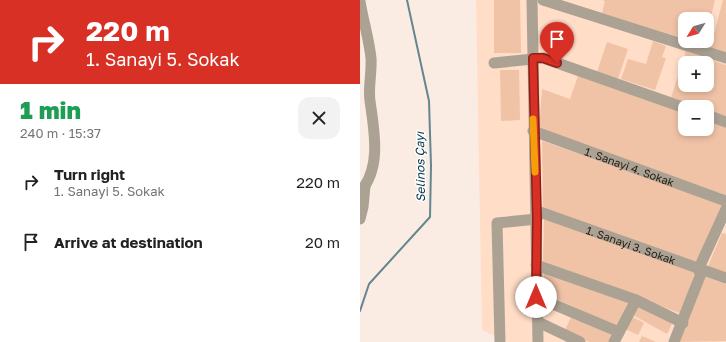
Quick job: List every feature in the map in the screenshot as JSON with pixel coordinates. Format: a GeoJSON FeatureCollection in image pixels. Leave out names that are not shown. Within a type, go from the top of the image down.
{"type":"FeatureCollection","features":[{"type":"Feature","properties":{"kind":"street"},"geometry":{"type":"LineString","coordinates":[[532,0],[533,131],[537,215],[536,297],[538,342]]}},
{"type":"Feature","properties":{"kind":"street"},"geometry":{"type":"LineString","coordinates":[[543,0],[726,58]]}},
{"type":"Feature","properties":{"kind":"street"},"geometry":{"type":"LineString","coordinates":[[360,1],[371,58],[370,100],[375,137],[372,171],[363,189],[364,201],[360,219]]}},
{"type":"Feature","properties":{"kind":"street"},"geometry":{"type":"LineString","coordinates":[[494,63],[543,58],[678,106]]}},
{"type":"Feature","properties":{"kind":"street"},"geometry":{"type":"LineString","coordinates":[[714,118],[726,122]]}},
{"type":"Feature","properties":{"kind":"street","name":"1. Sanayi 4. Sokak"},"geometry":{"type":"LineString","coordinates":[[533,131],[726,201]]}},
{"type":"Feature","properties":{"kind":"street"},"geometry":{"type":"LineString","coordinates":[[674,342],[700,276],[699,268],[726,209]]}},
{"type":"Feature","properties":{"kind":"street"},"geometry":{"type":"LineString","coordinates":[[500,342],[497,223],[537,215]]}},
{"type":"Feature","properties":{"kind":"street","name":"1. Sanayi 3. Sokak"},"geometry":{"type":"LineString","coordinates":[[537,215],[726,278]]}},
{"type":"Feature","properties":{"kind":"street"},"geometry":{"type":"LineString","coordinates":[[536,265],[636,300],[683,322]]}},
{"type":"Feature","properties":{"kind":"street"},"geometry":{"type":"LineString","coordinates":[[536,297],[616,337],[636,300]]}},
{"type":"Feature","properties":{"kind":"street"},"geometry":{"type":"LineString","coordinates":[[538,322],[580,342]]}},
{"type":"Feature","properties":{"kind":"shaded area"},"geometry":{"type":"Polygon","coordinates":[[[476,0],[726,0],[726,342],[508,342],[482,330],[476,0]]]}},
{"type":"Feature","properties":{"kind":"building"},"geometry":{"type":"Polygon","coordinates":[[[494,0],[520,0],[521,53],[494,53],[494,0]]]}},
{"type":"Feature","properties":{"kind":"building"},"geometry":{"type":"Polygon","coordinates":[[[602,0],[715,0],[712,12],[678,12],[678,37],[602,13],[605,1],[602,0]]]}},
{"type":"Feature","properties":{"kind":"building"},"geometry":{"type":"Polygon","coordinates":[[[723,0],[726,0],[726,54],[710,49],[714,48],[714,34],[723,0]]]}},
{"type":"Feature","properties":{"kind":"building"},"geometry":{"type":"Polygon","coordinates":[[[653,41],[666,46],[662,57],[666,58],[655,90],[621,79],[628,59],[646,64],[653,41]]]}},
{"type":"Feature","properties":{"kind":"building"},"geometry":{"type":"Polygon","coordinates":[[[607,42],[628,49],[618,79],[597,72],[607,42]]]}},
{"type":"Feature","properties":{"kind":"building"},"geometry":{"type":"Polygon","coordinates":[[[686,51],[700,56],[684,56],[686,51]]]}},
{"type":"Feature","properties":{"kind":"building"},"geometry":{"type":"Polygon","coordinates":[[[714,61],[726,65],[726,117],[714,113],[714,100],[678,100],[671,98],[678,76],[678,92],[714,92],[714,61]]]}},
{"type":"Feature","properties":{"kind":"building"},"geometry":{"type":"Polygon","coordinates":[[[500,70],[519,70],[520,120],[501,121],[500,70]]]}},
{"type":"Feature","properties":{"kind":"building"},"geometry":{"type":"Polygon","coordinates":[[[578,76],[678,109],[678,136],[714,136],[714,121],[726,125],[726,195],[539,130],[542,89],[570,99],[578,76]]]}},
{"type":"Feature","properties":{"kind":"building"},"geometry":{"type":"Polygon","coordinates":[[[542,141],[723,203],[697,263],[543,209],[542,141]]]}},
{"type":"Feature","properties":{"kind":"building"},"geometry":{"type":"Polygon","coordinates":[[[544,219],[695,271],[682,314],[543,262],[544,219]]]}},
{"type":"Feature","properties":{"kind":"building"},"geometry":{"type":"Polygon","coordinates":[[[722,233],[726,234],[726,274],[708,266],[722,233]]]}},
{"type":"Feature","properties":{"kind":"building"},"geometry":{"type":"Polygon","coordinates":[[[544,271],[628,303],[618,327],[543,293],[544,271]]]}},
{"type":"Feature","properties":{"kind":"building"},"geometry":{"type":"Polygon","coordinates":[[[703,276],[726,284],[726,341],[678,342],[703,276]]]}},
{"type":"Feature","properties":{"kind":"building"},"geometry":{"type":"Polygon","coordinates":[[[636,305],[672,324],[667,334],[631,314],[636,305]]]}},
{"type":"Feature","properties":{"kind":"building"},"geometry":{"type":"Polygon","coordinates":[[[572,315],[612,335],[609,342],[589,342],[565,330],[572,315]]]}},
{"type":"Feature","properties":{"kind":"building"},"geometry":{"type":"Polygon","coordinates":[[[631,316],[644,323],[638,335],[625,329],[631,316]]]}},
{"type":"Feature","properties":{"kind":"building"},"geometry":{"type":"Polygon","coordinates":[[[642,336],[656,342],[639,342],[642,336]]]}},
{"type":"Feature","properties":{"kind":"waterway","name":"Selinos Çayı"},"geometry":{"type":"LineString","coordinates":[[360,311],[369,284],[430,217],[431,166],[429,101],[407,0]]}},
{"type":"Feature","properties":{"kind":"slow traffic"},"geometry":{"type":"LineString","coordinates":[[533,119],[535,172]]}},
{"type":"Feature","properties":{"kind":"route"},"geometry":{"type":"LineString","coordinates":[[536,297],[537,219],[533,131],[533,58],[543,58],[557,63]]}}]}
